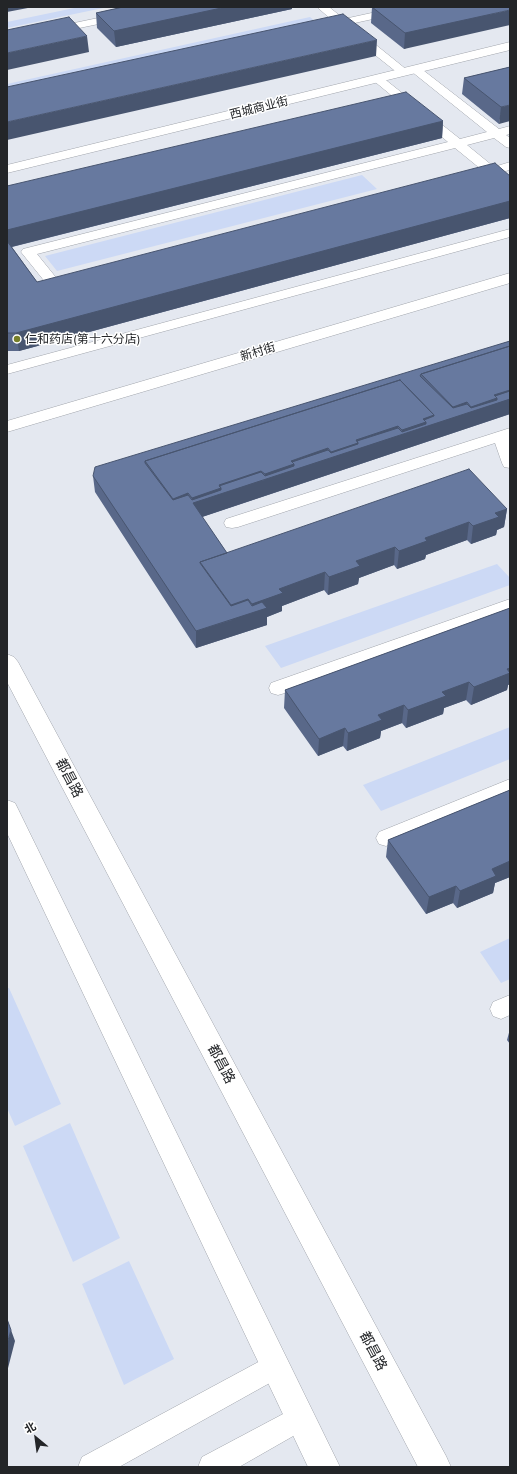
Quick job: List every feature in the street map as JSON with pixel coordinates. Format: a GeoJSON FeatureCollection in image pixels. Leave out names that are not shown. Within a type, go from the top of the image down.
{"type":"FeatureCollection","features":[{"type":"Feature","properties":{"kind":"street","name":"西城商业街"},"geometry":{"type":"LineString","coordinates":[[7,169],[510,46]]}},
{"type":"Feature","properties":{"kind":"street","name":"新村街"},"geometry":{"type":"LineString","coordinates":[[7,427],[510,278]]}},
{"type":"Feature","properties":{"kind":"street","name":"都昌路"},"geometry":{"type":"LineString","coordinates":[[7,662],[435,1467]]}},
{"type":"Feature","properties":{"kind":"street"},"geometry":{"type":"LineString","coordinates":[[7,809],[324,1467]]}},
{"type":"Feature","properties":{"kind":"lane"},"geometry":{"type":"LineString","coordinates":[[7,40],[166,7]]}},
{"type":"Feature","properties":{"kind":"lane"},"geometry":{"type":"LineString","coordinates":[[322,7],[510,144]]}},
{"type":"Feature","properties":{"kind":"lane"},"geometry":{"type":"LineString","coordinates":[[318,28],[414,7]]}},
{"type":"Feature","properties":{"kind":"lane"},"geometry":{"type":"LineString","coordinates":[[378,79],[510,186]]}},
{"type":"Feature","properties":{"kind":"lane"},"geometry":{"type":"LineString","coordinates":[[86,277],[55,285],[28,252],[510,130]]}},
{"type":"Feature","properties":{"kind":"lane"},"geometry":{"type":"LineString","coordinates":[[461,179],[510,166]]}},
{"type":"Feature","properties":{"kind":"lane"},"geometry":{"type":"LineString","coordinates":[[7,370],[510,233]]}},
{"type":"Feature","properties":{"kind":"lane"},"geometry":{"type":"LineString","coordinates":[[232,523],[505,434],[510,463]]}},
{"type":"Feature","properties":{"kind":"lane"},"geometry":{"type":"LineString","coordinates":[[278,688],[510,605]]}},
{"type":"Feature","properties":{"kind":"lane"},"geometry":{"type":"LineString","coordinates":[[386,838],[510,786]]}},
{"type":"Feature","properties":{"kind":"lane"},"geometry":{"type":"LineString","coordinates":[[92,1467],[275,1366]]}},
{"type":"Feature","properties":{"kind":"lane"},"geometry":{"type":"LineString","coordinates":[[212,1467],[300,1418]]}},
{"type":"Feature","properties":{"kind":"shaded area"},"geometry":{"type":"Polygon","coordinates":[[[79,7],[108,7],[7,28],[7,22],[79,7]]]}},
{"type":"Feature","properties":{"kind":"shaded area"},"geometry":{"type":"Polygon","coordinates":[[[310,17],[316,22],[7,91],[7,84],[310,17]]]}},
{"type":"Feature","properties":{"kind":"shaded area"},"geometry":{"type":"Polygon","coordinates":[[[362,175],[377,189],[57,271],[45,256],[362,175]]]}},
{"type":"Feature","properties":{"kind":"shaded area"},"geometry":{"type":"Polygon","coordinates":[[[497,564],[510,578],[510,585],[281,668],[265,646],[497,564]]]}},
{"type":"Feature","properties":{"kind":"shaded area"},"geometry":{"type":"Polygon","coordinates":[[[510,727],[510,759],[381,811],[363,785],[510,727]]]}},
{"type":"Feature","properties":{"kind":"shaded area"},"geometry":{"type":"Polygon","coordinates":[[[510,938],[510,979],[501,983],[480,952],[510,938]]]}},
{"type":"Feature","properties":{"kind":"shaded area"},"geometry":{"type":"Polygon","coordinates":[[[7,988],[9,988],[61,1104],[15,1126],[7,1108],[7,988]]]}},
{"type":"Feature","properties":{"kind":"shaded area"},"geometry":{"type":"Polygon","coordinates":[[[70,1123],[120,1238],[73,1262],[23,1146],[70,1123]]]}},
{"type":"Feature","properties":{"kind":"shaded area"},"geometry":{"type":"Polygon","coordinates":[[[129,1261],[174,1359],[124,1385],[82,1284],[129,1261]]]}},
{"type":"Feature","properties":{"kind":"building"},"geometry":{"type":"Polygon","coordinates":[[[123,7],[226,7],[114,31],[96,13],[123,7]]]}},
{"type":"Feature","properties":{"kind":"building"},"geometry":{"type":"Polygon","coordinates":[[[372,7],[510,7],[510,10],[405,33],[372,7]]]}},
{"type":"Feature","properties":{"kind":"building"},"geometry":{"type":"Polygon","coordinates":[[[343,14],[377,40],[7,122],[7,87],[343,14]]]}},
{"type":"Feature","properties":{"kind":"building"},"geometry":{"type":"Polygon","coordinates":[[[69,17],[87,36],[7,53],[7,30],[69,17]]]}},
{"type":"Feature","properties":{"kind":"building"},"geometry":{"type":"Polygon","coordinates":[[[510,67],[510,105],[501,107],[464,78],[510,67]]]}},
{"type":"Feature","properties":{"kind":"building"},"geometry":{"type":"Polygon","coordinates":[[[406,92],[443,121],[7,230],[7,186],[406,92]]]}},
{"type":"Feature","properties":{"kind":"building"},"geometry":{"type":"Polygon","coordinates":[[[495,163],[510,176],[510,201],[16,333],[7,333],[7,241],[37,282],[495,163]]]}},
{"type":"Feature","properties":{"kind":"building"},"geometry":{"type":"Polygon","coordinates":[[[510,341],[510,346],[421,374],[420,376],[453,408],[467,404],[471,408],[497,400],[495,396],[510,391],[510,399],[193,503],[227,553],[200,563],[231,606],[248,600],[252,606],[262,602],[267,608],[196,631],[93,476],[95,467],[510,341]],[[400,380],[145,461],[145,463],[173,500],[188,495],[192,500],[221,490],[219,486],[261,472],[265,476],[294,466],[292,462],[328,450],[331,453],[358,444],[357,441],[398,428],[402,432],[426,424],[424,420],[434,415],[400,380]]]}},
{"type":"Feature","properties":{"kind":"building"},"geometry":{"type":"Polygon","coordinates":[[[510,346],[510,390],[494,395],[497,398],[471,407],[467,402],[453,407],[421,374],[510,346]]]}},
{"type":"Feature","properties":{"kind":"building"},"geometry":{"type":"Polygon","coordinates":[[[400,380],[434,415],[423,419],[426,422],[402,430],[398,426],[356,440],[358,443],[331,452],[328,448],[291,461],[294,464],[265,474],[261,471],[219,485],[221,488],[192,498],[188,493],[173,499],[145,461],[400,380]]]}},
{"type":"Feature","properties":{"kind":"building"},"geometry":{"type":"Polygon","coordinates":[[[469,469],[507,509],[495,513],[499,517],[473,526],[469,522],[425,538],[427,541],[399,551],[395,547],[356,561],[360,566],[329,577],[325,572],[279,589],[283,593],[252,604],[248,599],[231,605],[200,562],[469,469]]]}},
{"type":"Feature","properties":{"kind":"building"},"geometry":{"type":"Polygon","coordinates":[[[510,608],[510,668],[507,669],[510,673],[474,687],[469,682],[442,692],[446,696],[408,710],[404,705],[378,715],[382,720],[348,733],[345,728],[319,739],[285,690],[510,608]]]}},
{"type":"Feature","properties":{"kind":"building"},"geometry":{"type":"Polygon","coordinates":[[[510,790],[510,861],[492,869],[496,876],[460,891],[456,886],[429,897],[388,840],[510,790]]]}},
{"type":"Feature","properties":{"kind":"building"},"geometry":{"type":"Polygon","coordinates":[[[7,1319],[11,1330],[7,1344],[7,1319]]]}},
{"type":"Feature","properties":{"kind":"place","name":"仁和药店(第十六分店)"},"geometry":{"type":"Point","coordinates":[17,339]}}]}
